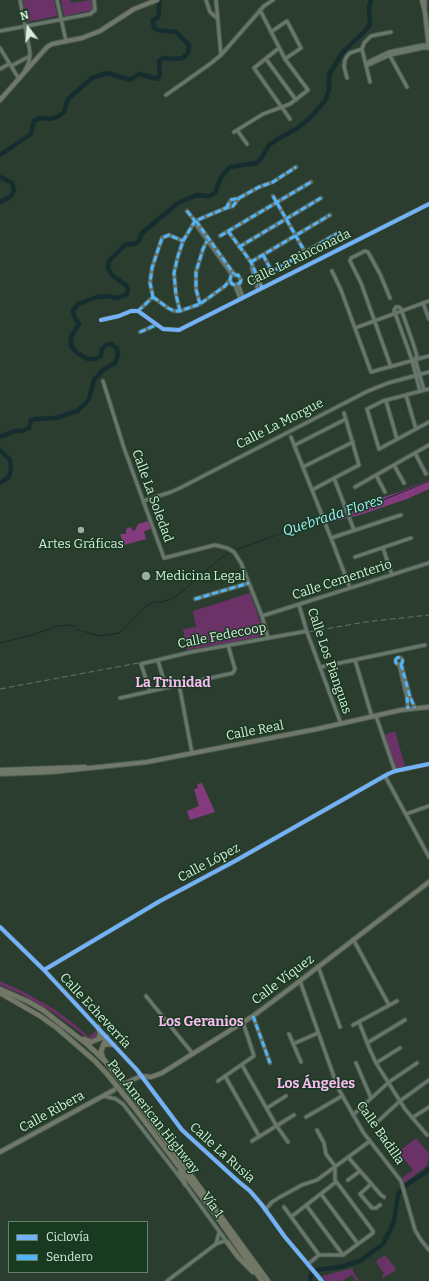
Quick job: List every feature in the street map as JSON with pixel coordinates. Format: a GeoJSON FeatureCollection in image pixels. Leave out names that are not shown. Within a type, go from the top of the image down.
{"type":"FeatureCollection","features":[{"type":"Feature","properties":{"kind":"highway"},"geometry":{"type":"LineString","coordinates":[[0,989],[43,1010],[105,1061],[138,1101],[268,1281]]}},
{"type":"Feature","properties":{"kind":"highway","name":"Pan American Highway"},"geometry":{"type":"LineString","coordinates":[[0,994],[40,1016],[57,1028],[95,1061],[120,1089],[262,1281]]}},
{"type":"Feature","properties":{"kind":"highway"},"geometry":{"type":"LineString","coordinates":[[61,1024],[87,1041],[94,1042],[98,1039],[107,1038]]}},
{"type":"Feature","properties":{"kind":"highway"},"geometry":{"type":"LineString","coordinates":[[98,1027],[100,1033],[98,1039]]}},
{"type":"Feature","properties":{"kind":"highway"},"geometry":{"type":"LineString","coordinates":[[105,1061],[101,1054],[103,1045],[107,1038]]}},
{"type":"Feature","properties":{"kind":"highway"},"geometry":{"type":"LineString","coordinates":[[103,1045],[114,1045]]}},
{"type":"Feature","properties":{"kind":"highway"},"geometry":{"type":"LineString","coordinates":[[178,1167],[185,1184]]}},
{"type":"Feature","properties":{"kind":"highway"},"geometry":{"type":"LineString","coordinates":[[227,1242],[238,1257],[262,1281]]}},
{"type":"Feature","properties":{"kind":"main road"},"geometry":{"type":"LineString","coordinates":[[0,100],[47,46],[82,38],[100,31],[134,10],[154,0]]}},
{"type":"Feature","properties":{"kind":"main road"},"geometry":{"type":"LineString","coordinates":[[422,0],[426,12],[429,47]]}},
{"type":"Feature","properties":{"kind":"main road","name":"Calle Real"},"geometry":{"type":"LineString","coordinates":[[0,774],[52,772],[147,762],[429,706]]}},
{"type":"Feature","properties":{"kind":"main road"},"geometry":{"type":"LineString","coordinates":[[42,768],[52,772],[64,767]]}},
{"type":"Feature","properties":{"kind":"main road","name":"Calle Real"},"geometry":{"type":"LineString","coordinates":[[0,770],[97,767]]}},
{"type":"Feature","properties":{"kind":"main road","name":"Calle Víquez"},"geometry":{"type":"LineString","coordinates":[[141,1076],[151,1077],[162,1073],[252,1016],[429,882]]}},
{"type":"Feature","properties":{"kind":"main road"},"geometry":{"type":"LineString","coordinates":[[128,1082],[141,1076]]}},
{"type":"Feature","properties":{"kind":"main road","name":"Calle Ribera"},"geometry":{"type":"LineString","coordinates":[[0,1152],[114,1090]]}},
{"type":"Feature","properties":{"kind":"street"},"geometry":{"type":"LineString","coordinates":[[20,0],[30,56],[25,70]]}},
{"type":"Feature","properties":{"kind":"street"},"geometry":{"type":"LineString","coordinates":[[57,0],[66,41]]}},
{"type":"Feature","properties":{"kind":"street"},"geometry":{"type":"LineString","coordinates":[[0,31],[90,14],[95,8],[94,0]]}},
{"type":"Feature","properties":{"kind":"street"},"geometry":{"type":"LineString","coordinates":[[206,0],[210,12],[218,18]]}},
{"type":"Feature","properties":{"kind":"street"},"geometry":{"type":"LineString","coordinates":[[216,0],[221,55]]}},
{"type":"Feature","properties":{"kind":"street"},"geometry":{"type":"LineString","coordinates":[[166,95],[221,55],[260,10],[267,3],[273,0]]}},
{"type":"Feature","properties":{"kind":"street"},"geometry":{"type":"LineString","coordinates":[[425,0],[426,12]]}},
{"type":"Feature","properties":{"kind":"street"},"geometry":{"type":"LineString","coordinates":[[247,144],[236,131],[263,114],[290,104],[308,90],[285,59],[260,10]]}},
{"type":"Feature","properties":{"kind":"street"},"geometry":{"type":"LineString","coordinates":[[271,32],[287,21],[301,48],[285,59]]}},
{"type":"Feature","properties":{"kind":"street"},"geometry":{"type":"LineString","coordinates":[[370,82],[362,48],[364,43],[371,36],[391,32]]}},
{"type":"Feature","properties":{"kind":"street"},"geometry":{"type":"LineString","coordinates":[[366,64],[389,54],[423,45],[429,47]]}},
{"type":"Feature","properties":{"kind":"street"},"geometry":{"type":"LineString","coordinates":[[0,48],[19,79]]}},
{"type":"Feature","properties":{"kind":"street"},"geometry":{"type":"LineString","coordinates":[[279,48],[254,68],[290,119]]}},
{"type":"Feature","properties":{"kind":"street"},"geometry":{"type":"LineString","coordinates":[[348,78],[344,66],[345,60],[350,53],[362,48]]}},
{"type":"Feature","properties":{"kind":"street"},"geometry":{"type":"LineString","coordinates":[[389,54],[407,87]]}},
{"type":"Feature","properties":{"kind":"street"},"geometry":{"type":"LineString","coordinates":[[0,69],[30,56]]}},
{"type":"Feature","properties":{"kind":"street"},"geometry":{"type":"LineString","coordinates":[[266,59],[296,100]]}},
{"type":"Feature","properties":{"kind":"street"},"geometry":{"type":"LineString","coordinates":[[226,208],[231,200],[239,198],[259,187],[273,182],[296,167]]}},
{"type":"Feature","properties":{"kind":"street"},"geometry":{"type":"LineString","coordinates":[[220,236],[311,182]]}},
{"type":"Feature","properties":{"kind":"street"},"geometry":{"type":"LineString","coordinates":[[273,196],[305,252]]}},
{"type":"Feature","properties":{"kind":"street"},"geometry":{"type":"LineString","coordinates":[[180,311],[176,295],[174,273],[183,241],[195,222],[235,205],[239,198]]}},
{"type":"Feature","properties":{"kind":"street"},"geometry":{"type":"LineString","coordinates":[[240,247],[321,198]]}},
{"type":"Feature","properties":{"kind":"street","name":"Calle La Rinconada"},"geometry":{"type":"LineString","coordinates":[[156,325],[163,329],[179,330],[429,204]]}},
{"type":"Feature","properties":{"kind":"street"},"geometry":{"type":"LineString","coordinates":[[187,211],[233,275]]}},
{"type":"Feature","properties":{"kind":"street"},"geometry":{"type":"LineString","coordinates":[[252,264],[263,255],[330,215]]}},
{"type":"Feature","properties":{"kind":"street"},"geometry":{"type":"LineString","coordinates":[[190,228],[198,226],[205,217]]}},
{"type":"Feature","properties":{"kind":"street"},"geometry":{"type":"LineString","coordinates":[[198,226],[207,241],[233,275],[238,275],[240,278],[240,281],[236,285],[225,286]]}},
{"type":"Feature","properties":{"kind":"street"},"geometry":{"type":"LineString","coordinates":[[228,231],[252,264],[260,289]]}},
{"type":"Feature","properties":{"kind":"street"},"geometry":{"type":"LineString","coordinates":[[263,255],[270,268],[273,270],[338,233]]}},
{"type":"Feature","properties":{"kind":"street"},"geometry":{"type":"LineString","coordinates":[[183,241],[169,235],[162,238],[152,268],[150,282],[153,297],[168,308],[174,311],[180,311],[200,304],[225,286],[233,275]]}},
{"type":"Feature","properties":{"kind":"street"},"geometry":{"type":"LineString","coordinates":[[200,304],[195,281],[196,272],[207,241]]}},
{"type":"Feature","properties":{"kind":"street"},"geometry":{"type":"LineString","coordinates":[[203,249],[206,247],[212,248]]}},
{"type":"Feature","properties":{"kind":"street"},"geometry":{"type":"LineString","coordinates":[[390,298],[380,274],[368,252],[365,251],[352,258],[350,261],[361,283],[391,367]]}},
{"type":"Feature","properties":{"kind":"street"},"geometry":{"type":"LineString","coordinates":[[332,271],[341,290],[371,372],[429,356]]}},
{"type":"Feature","properties":{"kind":"street"},"geometry":{"type":"LineString","coordinates":[[230,280],[231,283],[236,285],[241,298]]}},
{"type":"Feature","properties":{"kind":"street"},"geometry":{"type":"LineString","coordinates":[[138,311],[153,297]]}},
{"type":"Feature","properties":{"kind":"street"},"geometry":{"type":"LineString","coordinates":[[355,328],[429,301]]}},
{"type":"Feature","properties":{"kind":"street"},"geometry":{"type":"LineString","coordinates":[[423,303],[429,319]]}},
{"type":"Feature","properties":{"kind":"street"},"geometry":{"type":"LineString","coordinates":[[414,360],[417,356],[413,343],[402,311],[400,308],[396,307],[394,309],[395,314],[414,360],[422,391]]}},
{"type":"Feature","properties":{"kind":"street"},"geometry":{"type":"LineString","coordinates":[[101,320],[119,316],[131,311],[138,311],[156,325],[140,332]]}},
{"type":"Feature","properties":{"kind":"street","name":"Calle La Morgue"},"geometry":{"type":"LineString","coordinates":[[143,501],[180,488],[368,391],[383,385],[429,372]]}},
{"type":"Feature","properties":{"kind":"street","name":"Calle La Soledad"},"geometry":{"type":"LineString","coordinates":[[103,381],[114,419],[164,558],[208,547],[221,546],[230,549],[237,555],[249,583],[262,616],[268,638]]}},
{"type":"Feature","properties":{"kind":"street"},"geometry":{"type":"LineString","coordinates":[[429,389],[386,401],[367,409],[379,449],[429,422]]}},
{"type":"Feature","properties":{"kind":"street"},"geometry":{"type":"LineString","coordinates":[[406,395],[416,429]]}},
{"type":"Feature","properties":{"kind":"street"},"geometry":{"type":"LineString","coordinates":[[386,401],[397,439]]}},
{"type":"Feature","properties":{"kind":"street"},"geometry":{"type":"LineString","coordinates":[[312,490],[359,465],[344,413]]}},
{"type":"Feature","properties":{"kind":"street"},"geometry":{"type":"LineString","coordinates":[[294,445],[346,419]]}},
{"type":"Feature","properties":{"kind":"street"},"geometry":{"type":"LineString","coordinates":[[291,437],[350,588]]}},
{"type":"Feature","properties":{"kind":"street"},"geometry":{"type":"LineString","coordinates":[[303,468],[353,442]]}},
{"type":"Feature","properties":{"kind":"street"},"geometry":{"type":"LineString","coordinates":[[355,487],[429,445]]}},
{"type":"Feature","properties":{"kind":"street"},"geometry":{"type":"LineString","coordinates":[[415,454],[426,474]]}},
{"type":"Feature","properties":{"kind":"street"},"geometry":{"type":"LineString","coordinates":[[394,465],[404,483]]}},
{"type":"Feature","properties":{"kind":"street"},"geometry":{"type":"LineString","coordinates":[[376,475],[385,492]]}},
{"type":"Feature","properties":{"kind":"street"},"geometry":{"type":"LineString","coordinates":[[334,478],[354,530]]}},
{"type":"Feature","properties":{"kind":"street"},"geometry":{"type":"LineString","coordinates":[[331,538],[401,515]]}},
{"type":"Feature","properties":{"kind":"street"},"geometry":{"type":"LineString","coordinates":[[355,557],[411,538]]}},
{"type":"Feature","properties":{"kind":"street"},"geometry":{"type":"LineString","coordinates":[[383,548],[392,575]]}},
{"type":"Feature","properties":{"kind":"street","name":"Calle Cementerio"},"geometry":{"type":"LineString","coordinates":[[262,616],[429,563]]}},
{"type":"Feature","properties":{"kind":"street"},"geometry":{"type":"LineString","coordinates":[[195,599],[249,583]]}},
{"type":"Feature","properties":{"kind":"street","name":"Calle Los Pianguas"},"geometry":{"type":"LineString","coordinates":[[299,605],[341,724]]}},
{"type":"Feature","properties":{"kind":"street","name":"Calle Fedecoop"},"geometry":{"type":"LineString","coordinates":[[150,691],[141,664],[182,654],[307,631]]}},
{"type":"Feature","properties":{"kind":"street"},"geometry":{"type":"LineString","coordinates":[[120,698],[233,673],[235,669],[228,645]]}},
{"type":"Feature","properties":{"kind":"street"},"geometry":{"type":"LineString","coordinates":[[321,667],[425,645]]}},
{"type":"Feature","properties":{"kind":"street"},"geometry":{"type":"LineString","coordinates":[[355,660],[395,771]]}},
{"type":"Feature","properties":{"kind":"street"},"geometry":{"type":"LineString","coordinates":[[158,661],[166,687]]}},
{"type":"Feature","properties":{"kind":"street"},"geometry":{"type":"LineString","coordinates":[[400,664],[409,698],[415,708]]}},
{"type":"Feature","properties":{"kind":"street"},"geometry":{"type":"LineString","coordinates":[[179,684],[192,753]]}},
{"type":"Feature","properties":{"kind":"street"},"geometry":{"type":"LineString","coordinates":[[408,709],[409,698]]}},
{"type":"Feature","properties":{"kind":"street","name":"Calle López"},"geometry":{"type":"LineString","coordinates":[[44,970],[160,901],[236,861],[385,776],[395,771],[429,764]]}},
{"type":"Feature","properties":{"kind":"street"},"geometry":{"type":"LineString","coordinates":[[385,776],[429,857]]}},
{"type":"Feature","properties":{"kind":"street"},"geometry":{"type":"LineString","coordinates":[[406,814],[429,806]]}},
{"type":"Feature","properties":{"kind":"street","name":"Calle Echeverría"},"geometry":{"type":"LineString","coordinates":[[0,927],[44,970],[98,1027],[141,1076]]}},
{"type":"Feature","properties":{"kind":"street"},"geometry":{"type":"LineString","coordinates":[[353,940],[389,1005]]}},
{"type":"Feature","properties":{"kind":"street"},"geometry":{"type":"LineString","coordinates":[[318,966],[340,1027]]}},
{"type":"Feature","properties":{"kind":"street","name":"Calle Badilla"},"geometry":{"type":"LineString","coordinates":[[300,981],[334,1078],[342,1096],[370,1141],[402,1184],[415,1230],[429,1250]]}},
{"type":"Feature","properties":{"kind":"street"},"geometry":{"type":"LineString","coordinates":[[146,996],[194,1054]]}},
{"type":"Feature","properties":{"kind":"street"},"geometry":{"type":"LineString","coordinates":[[353,1025],[397,1001]]}},
{"type":"Feature","properties":{"kind":"street"},"geometry":{"type":"LineString","coordinates":[[252,1016],[270,1063]]}},
{"type":"Feature","properties":{"kind":"street"},"geometry":{"type":"LineString","coordinates":[[367,1043],[405,1020]]}},
{"type":"Feature","properties":{"kind":"street"},"geometry":{"type":"LineString","coordinates":[[218,1080],[254,1056],[243,1022]]}},
{"type":"Feature","properties":{"kind":"street"},"geometry":{"type":"LineString","coordinates":[[359,1022],[376,1063],[412,1118],[427,1135]]}},
{"type":"Feature","properties":{"kind":"street"},"geometry":{"type":"LineString","coordinates":[[293,1044],[318,1033]]}},
{"type":"Feature","properties":{"kind":"street"},"geometry":{"type":"LineString","coordinates":[[289,1034],[301,1062]]}},
{"type":"Feature","properties":{"kind":"street"},"geometry":{"type":"LineString","coordinates":[[376,1063],[400,1048]]}},
{"type":"Feature","properties":{"kind":"street"},"geometry":{"type":"LineString","coordinates":[[356,1063],[371,1098]]}},
{"type":"Feature","properties":{"kind":"street"},"geometry":{"type":"LineString","coordinates":[[353,1115],[389,1082],[417,1063]]}},
{"type":"Feature","properties":{"kind":"street"},"geometry":{"type":"LineString","coordinates":[[242,1065],[276,1125],[288,1142]]}},
{"type":"Feature","properties":{"kind":"street","name":"Calle La Rusia"},"geometry":{"type":"LineString","coordinates":[[141,1076],[182,1130],[250,1191],[285,1237],[322,1281]]}},
{"type":"Feature","properties":{"kind":"street"},"geometry":{"type":"LineString","coordinates":[[225,1076],[259,1136]]}},
{"type":"Feature","properties":{"kind":"street"},"geometry":{"type":"LineString","coordinates":[[374,1125],[400,1100],[429,1080]]}},
{"type":"Feature","properties":{"kind":"street","name":"Vía 1"},"geometry":{"type":"LineString","coordinates":[[102,1096],[116,1099],[123,1104],[185,1184],[227,1242]]}},
{"type":"Feature","properties":{"kind":"street"},"geometry":{"type":"LineString","coordinates":[[267,1108],[286,1096]]}},
{"type":"Feature","properties":{"kind":"street"},"geometry":{"type":"LineString","coordinates":[[306,1117],[342,1096]]}},
{"type":"Feature","properties":{"kind":"street"},"geometry":{"type":"LineString","coordinates":[[412,1118],[429,1106]]}},
{"type":"Feature","properties":{"kind":"street"},"geometry":{"type":"LineString","coordinates":[[252,1141],[294,1115]]}},
{"type":"Feature","properties":{"kind":"street"},"geometry":{"type":"LineString","coordinates":[[308,1264],[319,1255],[344,1255],[373,1233],[336,1182],[334,1178],[335,1166],[326,1154],[324,1143],[317,1130]]}},
{"type":"Feature","properties":{"kind":"street"},"geometry":{"type":"LineString","coordinates":[[265,1210],[272,1202],[280,1197],[302,1185],[317,1180],[370,1141]]}},
{"type":"Feature","properties":{"kind":"street"},"geometry":{"type":"LineString","coordinates":[[348,1157],[381,1196],[384,1197]]}},
{"type":"Feature","properties":{"kind":"street"},"geometry":{"type":"LineString","coordinates":[[348,1180],[360,1171]]}},
{"type":"Feature","properties":{"kind":"street"},"geometry":{"type":"LineString","coordinates":[[291,1216],[336,1182]]}},
{"type":"Feature","properties":{"kind":"street"},"geometry":{"type":"LineString","coordinates":[[371,1184],[360,1194],[372,1208],[376,1208],[380,1205]]}},
{"type":"Feature","properties":{"kind":"street"},"geometry":{"type":"LineString","coordinates":[[321,1194],[358,1244]]}},
{"type":"Feature","properties":{"kind":"street"},"geometry":{"type":"LineString","coordinates":[[306,1205],[344,1255]]}},
{"type":"Feature","properties":{"kind":"street"},"geometry":{"type":"LineString","coordinates":[[284,1207],[319,1255]]}},
{"type":"Feature","properties":{"kind":"street"},"geometry":{"type":"LineString","coordinates":[[216,1244],[219,1232]]}},
{"type":"Feature","properties":{"kind":"street"},"geometry":{"type":"LineString","coordinates":[[167,1281],[216,1244],[224,1241],[227,1242]]}},
{"type":"Feature","properties":{"kind":"shaded area"},"geometry":{"type":"Polygon","coordinates":[[[23,0],[54,0],[57,16],[27,22],[23,0]]]}},
{"type":"Feature","properties":{"kind":"shaded area"},"geometry":{"type":"Polygon","coordinates":[[[61,0],[70,0],[71,3],[91,0],[93,10],[64,16],[61,0]]]}},
{"type":"Feature","properties":{"kind":"shaded area"},"geometry":{"type":"Polygon","coordinates":[[[429,480],[429,489],[407,499],[360,515],[327,523],[325,516],[399,492],[429,480]]]}},
{"type":"Feature","properties":{"kind":"shaded area"},"geometry":{"type":"Polygon","coordinates":[[[148,521],[151,529],[144,531],[146,539],[124,545],[120,534],[126,534],[126,529],[131,527],[133,531],[138,524],[148,521]]]}},
{"type":"Feature","properties":{"kind":"shaded area"},"geometry":{"type":"Polygon","coordinates":[[[250,593],[265,636],[187,650],[183,629],[196,627],[193,611],[250,593]]]}},
{"type":"Feature","properties":{"kind":"shaded area"},"geometry":{"type":"Polygon","coordinates":[[[395,731],[405,766],[395,769],[384,735],[395,731]]]}},
{"type":"Feature","properties":{"kind":"shaded area"},"geometry":{"type":"Polygon","coordinates":[[[202,783],[215,812],[190,820],[187,811],[199,806],[194,789],[198,788],[197,784],[202,783]]]}},
{"type":"Feature","properties":{"kind":"shaded area"},"geometry":{"type":"Polygon","coordinates":[[[0,981],[24,992],[54,1009],[89,1037],[96,1031],[97,1036],[92,1040],[85,1038],[81,1033],[54,1013],[21,994],[0,985],[0,981]]]}},
{"type":"Feature","properties":{"kind":"shaded area"},"geometry":{"type":"Polygon","coordinates":[[[416,1138],[429,1154],[427,1166],[404,1183],[402,1178],[413,1170],[398,1152],[416,1138]]]}},
{"type":"Feature","properties":{"kind":"shaded area"},"geometry":{"type":"Polygon","coordinates":[[[385,1255],[396,1269],[383,1278],[382,1276],[384,1274],[376,1261],[385,1255]]]}},
{"type":"Feature","properties":{"kind":"shaded area"},"geometry":{"type":"Polygon","coordinates":[[[353,1268],[353,1272],[359,1281],[356,1281],[352,1275],[342,1281],[326,1281],[322,1276],[353,1268]]]}},
{"type":"Feature","properties":{"kind":"waterway"},"geometry":{"type":"LineString","coordinates":[[0,155],[31,134],[34,121],[40,118],[51,119],[64,112],[68,99],[92,78],[107,73],[130,80],[139,74],[158,79],[160,74],[159,61],[163,58],[183,58],[188,53],[189,45],[176,32],[158,30],[154,28],[153,20],[157,18],[159,14],[159,0]]}},
{"type":"Feature","properties":{"kind":"waterway"},"geometry":{"type":"LineString","coordinates":[[0,437],[15,431],[21,431],[29,428],[31,420],[56,418],[77,411],[86,403],[89,399],[94,380],[103,370],[115,363],[118,355],[117,348],[111,344],[106,345],[102,349],[101,356],[95,359],[88,359],[77,353],[71,346],[71,337],[79,324],[74,316],[73,310],[78,304],[97,297],[107,296],[116,298],[127,294],[128,289],[126,285],[112,275],[108,268],[109,261],[125,245],[134,244],[139,241],[142,233],[178,203],[197,195],[209,196],[215,193],[221,177],[230,167],[256,163],[261,159],[269,145],[296,129],[309,119],[325,101],[329,91],[329,75],[342,53],[367,29],[370,24],[369,7],[371,0]]}},
{"type":"Feature","properties":{"kind":"waterway"},"geometry":{"type":"LineString","coordinates":[[0,177],[12,183],[14,191],[10,197],[0,202]]}},
{"type":"Feature","properties":{"kind":"waterway"},"geometry":{"type":"LineString","coordinates":[[0,450],[10,460],[11,469],[9,477],[0,483]]}},
{"type":"Feature","properties":{"kind":"waterway","name":"Quebrada Flores"},"geometry":{"type":"LineString","coordinates":[[236,550],[309,523],[371,505],[429,481]]}},
{"type":"Feature","properties":{"kind":"waterway","name":"Quebrada Flores"},"geometry":{"type":"LineString","coordinates":[[0,643],[32,635],[58,626],[68,625],[75,626],[79,630],[100,636],[119,633],[146,606],[154,602],[163,602],[173,598],[219,559],[230,553]]}},
{"type":"Feature","properties":{"kind":"waterway"},"geometry":{"type":"LineString","coordinates":[[310,1281],[311,1275],[317,1270],[340,1267],[360,1261],[383,1244],[394,1222],[398,1194],[405,1186],[429,1169]]}},
{"type":"Feature","properties":{"kind":"railway"},"geometry":{"type":"LineString","coordinates":[[0,689],[365,622],[429,615]]}},
{"type":"Feature","properties":{"kind":"marked path"},"geometry":{"type":"LineString","coordinates":[[226,208],[231,200],[239,198],[259,187],[273,182],[296,167]]}},
{"type":"Feature","properties":{"kind":"marked path"},"geometry":{"type":"LineString","coordinates":[[220,236],[311,182]]}},
{"type":"Feature","properties":{"kind":"marked path"},"geometry":{"type":"LineString","coordinates":[[273,196],[305,252]]}},
{"type":"Feature","properties":{"kind":"marked path"},"geometry":{"type":"LineString","coordinates":[[180,311],[176,295],[174,273],[183,241],[195,221],[233,206],[239,198]]}},
{"type":"Feature","properties":{"kind":"marked path"},"geometry":{"type":"LineString","coordinates":[[239,247],[321,198]]}},
{"type":"Feature","properties":{"kind":"marked path"},"geometry":{"type":"LineString","coordinates":[[187,211],[195,221]]}},
{"type":"Feature","properties":{"kind":"marked path"},"geometry":{"type":"LineString","coordinates":[[251,262],[330,215]]}},
{"type":"Feature","properties":{"kind":"marked path"},"geometry":{"type":"LineString","coordinates":[[196,221],[234,274]]}},
{"type":"Feature","properties":{"kind":"marked path"},"geometry":{"type":"LineString","coordinates":[[228,231],[251,262],[262,288]]}},
{"type":"Feature","properties":{"kind":"marked path"},"geometry":{"type":"LineString","coordinates":[[263,255],[271,270],[275,270],[338,233]]}},
{"type":"Feature","properties":{"kind":"marked path"},"geometry":{"type":"LineString","coordinates":[[153,297],[150,283],[152,268],[162,238],[169,235],[183,241]]}},
{"type":"Feature","properties":{"kind":"marked path"},"geometry":{"type":"LineString","coordinates":[[200,304],[196,289],[196,272],[207,241]]}},
{"type":"Feature","properties":{"kind":"marked path"},"geometry":{"type":"LineString","coordinates":[[153,297],[168,308],[174,311],[180,311],[200,304],[225,286],[230,280],[231,276],[238,275],[241,280],[240,283],[235,285],[232,284],[230,280]]}},
{"type":"Feature","properties":{"kind":"marked path"},"geometry":{"type":"LineString","coordinates":[[138,311],[153,297]]}},
{"type":"Feature","properties":{"kind":"marked path"},"geometry":{"type":"LineString","coordinates":[[140,332],[156,325]]}},
{"type":"Feature","properties":{"kind":"marked path"},"geometry":{"type":"LineString","coordinates":[[195,599],[249,583]]}},
{"type":"Feature","properties":{"kind":"marked path"},"geometry":{"type":"LineString","coordinates":[[399,658],[402,661],[399,664],[396,661],[399,658]]}},
{"type":"Feature","properties":{"kind":"marked path"},"geometry":{"type":"LineString","coordinates":[[401,664],[410,697],[415,708]]}},
{"type":"Feature","properties":{"kind":"marked path"},"geometry":{"type":"LineString","coordinates":[[407,697],[408,709]]}},
{"type":"Feature","properties":{"kind":"marked path"},"geometry":{"type":"LineString","coordinates":[[253,1016],[270,1063]]}},
{"type":"Feature","properties":{"kind":"cycle path"},"geometry":{"type":"LineString","coordinates":[[101,320],[119,316],[131,311],[138,311],[163,329],[179,330],[429,204]]}},
{"type":"Feature","properties":{"kind":"cycle path"},"geometry":{"type":"LineString","coordinates":[[44,970],[160,901],[235,861],[388,774],[395,771],[429,764]]}},
{"type":"Feature","properties":{"kind":"cycle path"},"geometry":{"type":"LineString","coordinates":[[0,927],[44,970],[137,1070],[182,1130],[250,1191],[285,1237],[322,1281]]}},
{"type":"Feature","properties":{"kind":"place","name":"Artes Gráficas"},"geometry":{"type":"Point","coordinates":[81,530]}},
{"type":"Feature","properties":{"kind":"place","name":"Medicina Legal"},"geometry":{"type":"Point","coordinates":[146,576]}},
{"type":"Feature","properties":{"kind":"district","name":"La Trinidad"},"geometry":{"type":"Point","coordinates":[173,683]}},
{"type":"Feature","properties":{"kind":"district","name":"Los Geranios"},"geometry":{"type":"Point","coordinates":[201,1022]}},
{"type":"Feature","properties":{"kind":"district","name":"Los Ángeles"},"geometry":{"type":"Point","coordinates":[316,1084]}}]}
